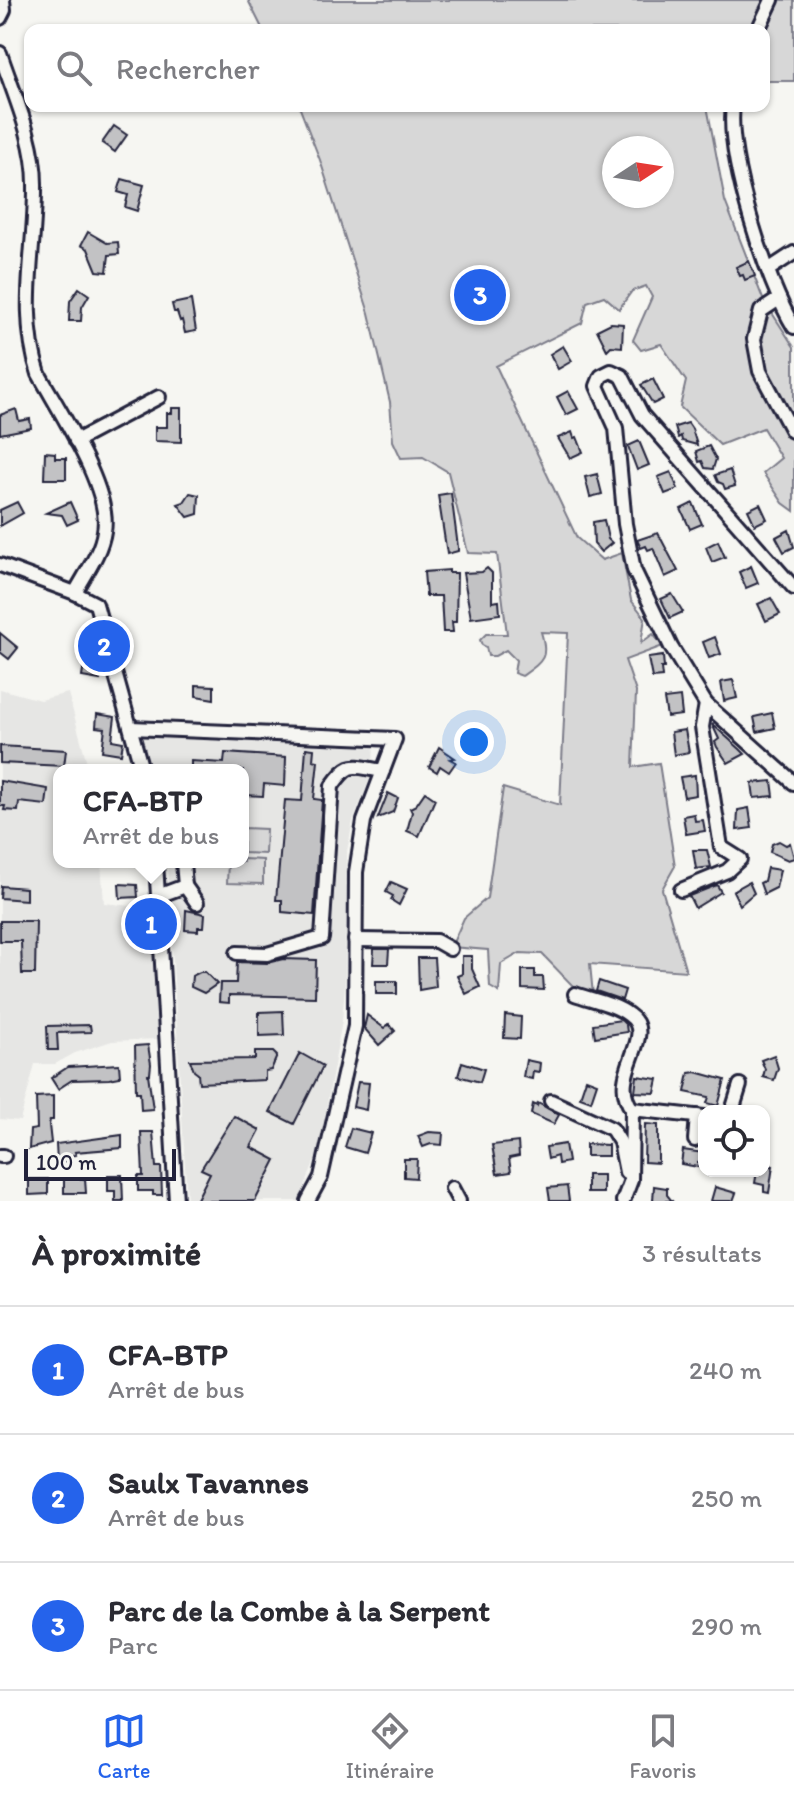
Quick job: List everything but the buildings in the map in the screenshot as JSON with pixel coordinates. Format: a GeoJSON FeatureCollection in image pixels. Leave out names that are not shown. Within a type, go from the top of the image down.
{"type":"FeatureCollection","features":[{"type":"Feature","properties":{"kind":"street"},"geometry":{"type":"LineString","coordinates":[[0,18],[4,10],[3,0]]}},
{"type":"Feature","properties":{"kind":"street"},"geometry":{"type":"LineString","coordinates":[[761,24],[772,0]]}},
{"type":"Feature","properties":{"kind":"street"},"geometry":{"type":"LineString","coordinates":[[0,53],[21,115],[35,180],[27,313],[29,337],[39,374],[100,489],[105,513],[101,544],[75,593]]}},
{"type":"Feature","properties":{"kind":"street"},"geometry":{"type":"LineString","coordinates":[[732,112],[735,160],[768,270],[794,327]]}},
{"type":"Feature","properties":{"kind":"street"},"geometry":{"type":"LineString","coordinates":[[768,270],[794,253]]}},
{"type":"Feature","properties":{"kind":"street"},"geometry":{"type":"LineString","coordinates":[[779,299],[761,311],[754,339],[760,371],[792,431]]}},
{"type":"Feature","properties":{"kind":"street"},"geometry":{"type":"LineString","coordinates":[[794,588],[642,415],[622,376],[611,371],[601,376],[597,386],[616,428],[625,524],[634,570],[671,647],[706,704],[794,783]]}},
{"type":"Feature","properties":{"kind":"street"},"geometry":{"type":"LineString","coordinates":[[76,441],[159,397]]}},
{"type":"Feature","properties":{"kind":"street"},"geometry":{"type":"LineString","coordinates":[[0,565],[96,604],[140,764]]}},
{"type":"Feature","properties":{"kind":"street"},"geometry":{"type":"LineString","coordinates":[[681,890],[727,871],[740,859],[721,847],[702,727],[706,704]]}},
{"type":"Feature","properties":{"kind":"street"},"geometry":{"type":"LineString","coordinates":[[131,728],[395,739],[364,821],[356,872],[355,1026],[321,1177],[308,1201]]}},
{"type":"Feature","properties":{"kind":"street"},"geometry":{"type":"LineString","coordinates":[[237,953],[267,954],[322,938],[332,786],[343,770],[353,767],[383,771]]}},
{"type":"Feature","properties":{"kind":"street"},"geometry":{"type":"LineString","coordinates":[[156,868],[176,1201]]}},
{"type":"Feature","properties":{"kind":"street"},"geometry":{"type":"LineString","coordinates":[[184,868],[185,886],[197,903]]}},
{"type":"Feature","properties":{"kind":"street"},"geometry":{"type":"LineString","coordinates":[[158,896],[185,886]]}},
{"type":"Feature","properties":{"kind":"street"},"geometry":{"type":"LineString","coordinates":[[355,940],[436,941],[450,949]]}},
{"type":"Feature","properties":{"kind":"street"},"geometry":{"type":"LineString","coordinates":[[575,994],[630,1015],[638,1025],[640,1038],[624,1075],[626,1101],[632,1109],[631,1180],[623,1201]]}},
{"type":"Feature","properties":{"kind":"street"},"geometry":{"type":"LineString","coordinates":[[734,1105],[740,1085]]}},
{"type":"Feature","properties":{"kind":"street"},"geometry":{"type":"LineString","coordinates":[[551,1101],[612,1129],[620,1142],[626,1175],[631,1180]]}},
{"type":"Feature","properties":{"kind":"street"},"geometry":{"type":"LineString","coordinates":[[632,1109],[698,1117]]}},
{"type":"Feature","properties":{"kind":"street"},"geometry":{"type":"LineString","coordinates":[[695,1140],[698,1126]]}},
{"type":"Feature","properties":{"kind":"street"},"geometry":{"type":"LineString","coordinates":[[452,1188],[459,1201]]}},
{"type":"Feature","properties":{"kind":"shaded area"},"geometry":{"type":"Polygon","coordinates":[[[248,0],[794,0],[794,81],[770,81],[770,24],[260,24],[248,0]]]}},
{"type":"Feature","properties":{"kind":"shaded area"},"geometry":{"type":"Polygon","coordinates":[[[301,112],[708,112],[725,201],[763,299],[794,347],[794,511],[783,503],[763,473],[781,458],[763,428],[720,445],[680,407],[686,381],[661,344],[641,350],[633,340],[652,297],[646,286],[632,291],[619,309],[604,296],[587,302],[582,323],[496,366],[577,538],[602,560],[622,553],[631,600],[645,618],[641,643],[653,634],[663,646],[625,660],[636,692],[633,767],[659,763],[675,866],[662,889],[686,971],[590,964],[593,995],[572,985],[542,954],[520,953],[501,964],[499,992],[490,987],[488,950],[451,947],[464,918],[487,898],[503,788],[560,805],[568,633],[541,632],[542,658],[522,676],[514,673],[516,660],[506,650],[488,656],[480,640],[486,634],[507,634],[497,554],[468,553],[448,472],[423,457],[401,458],[393,441],[390,402],[369,313],[301,112]]]}},
{"type":"Feature","properties":{"kind":"shaded area"},"geometry":{"type":"Polygon","coordinates":[[[0,689],[40,700],[68,693],[87,764],[53,764],[53,868],[101,868],[104,903],[150,908],[158,1039],[112,1041],[75,1053],[55,1064],[35,1064],[20,1121],[0,1119],[0,689]]]}},
{"type":"Feature","properties":{"kind":"shaded area"},"geometry":{"type":"Polygon","coordinates":[[[145,731],[374,741],[373,770],[353,821],[347,851],[342,1021],[319,1149],[299,1201],[187,1201],[167,868],[249,868],[249,764],[148,764],[141,737],[145,731]]]}},
{"type":"Feature","properties":{"kind":"shaded area"},"geometry":{"type":"Polygon","coordinates":[[[249,828],[266,829],[265,854],[249,853],[249,828]]]}},
{"type":"Feature","properties":{"kind":"shaded area"},"geometry":{"type":"Polygon","coordinates":[[[249,859],[263,860],[263,884],[227,883],[228,868],[249,868],[249,859]]]}},
{"type":"Feature","properties":{"kind":"place","name":"Parc de la Combe à la Serpent"},"geometry":{"type":"Point","coordinates":[480,295]}},
{"type":"Feature","properties":{"kind":"place","name":"Saulx Tavannes"},"geometry":{"type":"Point","coordinates":[104,646]}},
{"type":"Feature","properties":{"kind":"place","name":"CFA-BTP"},"geometry":{"type":"Point","coordinates":[151,924]}}]}
